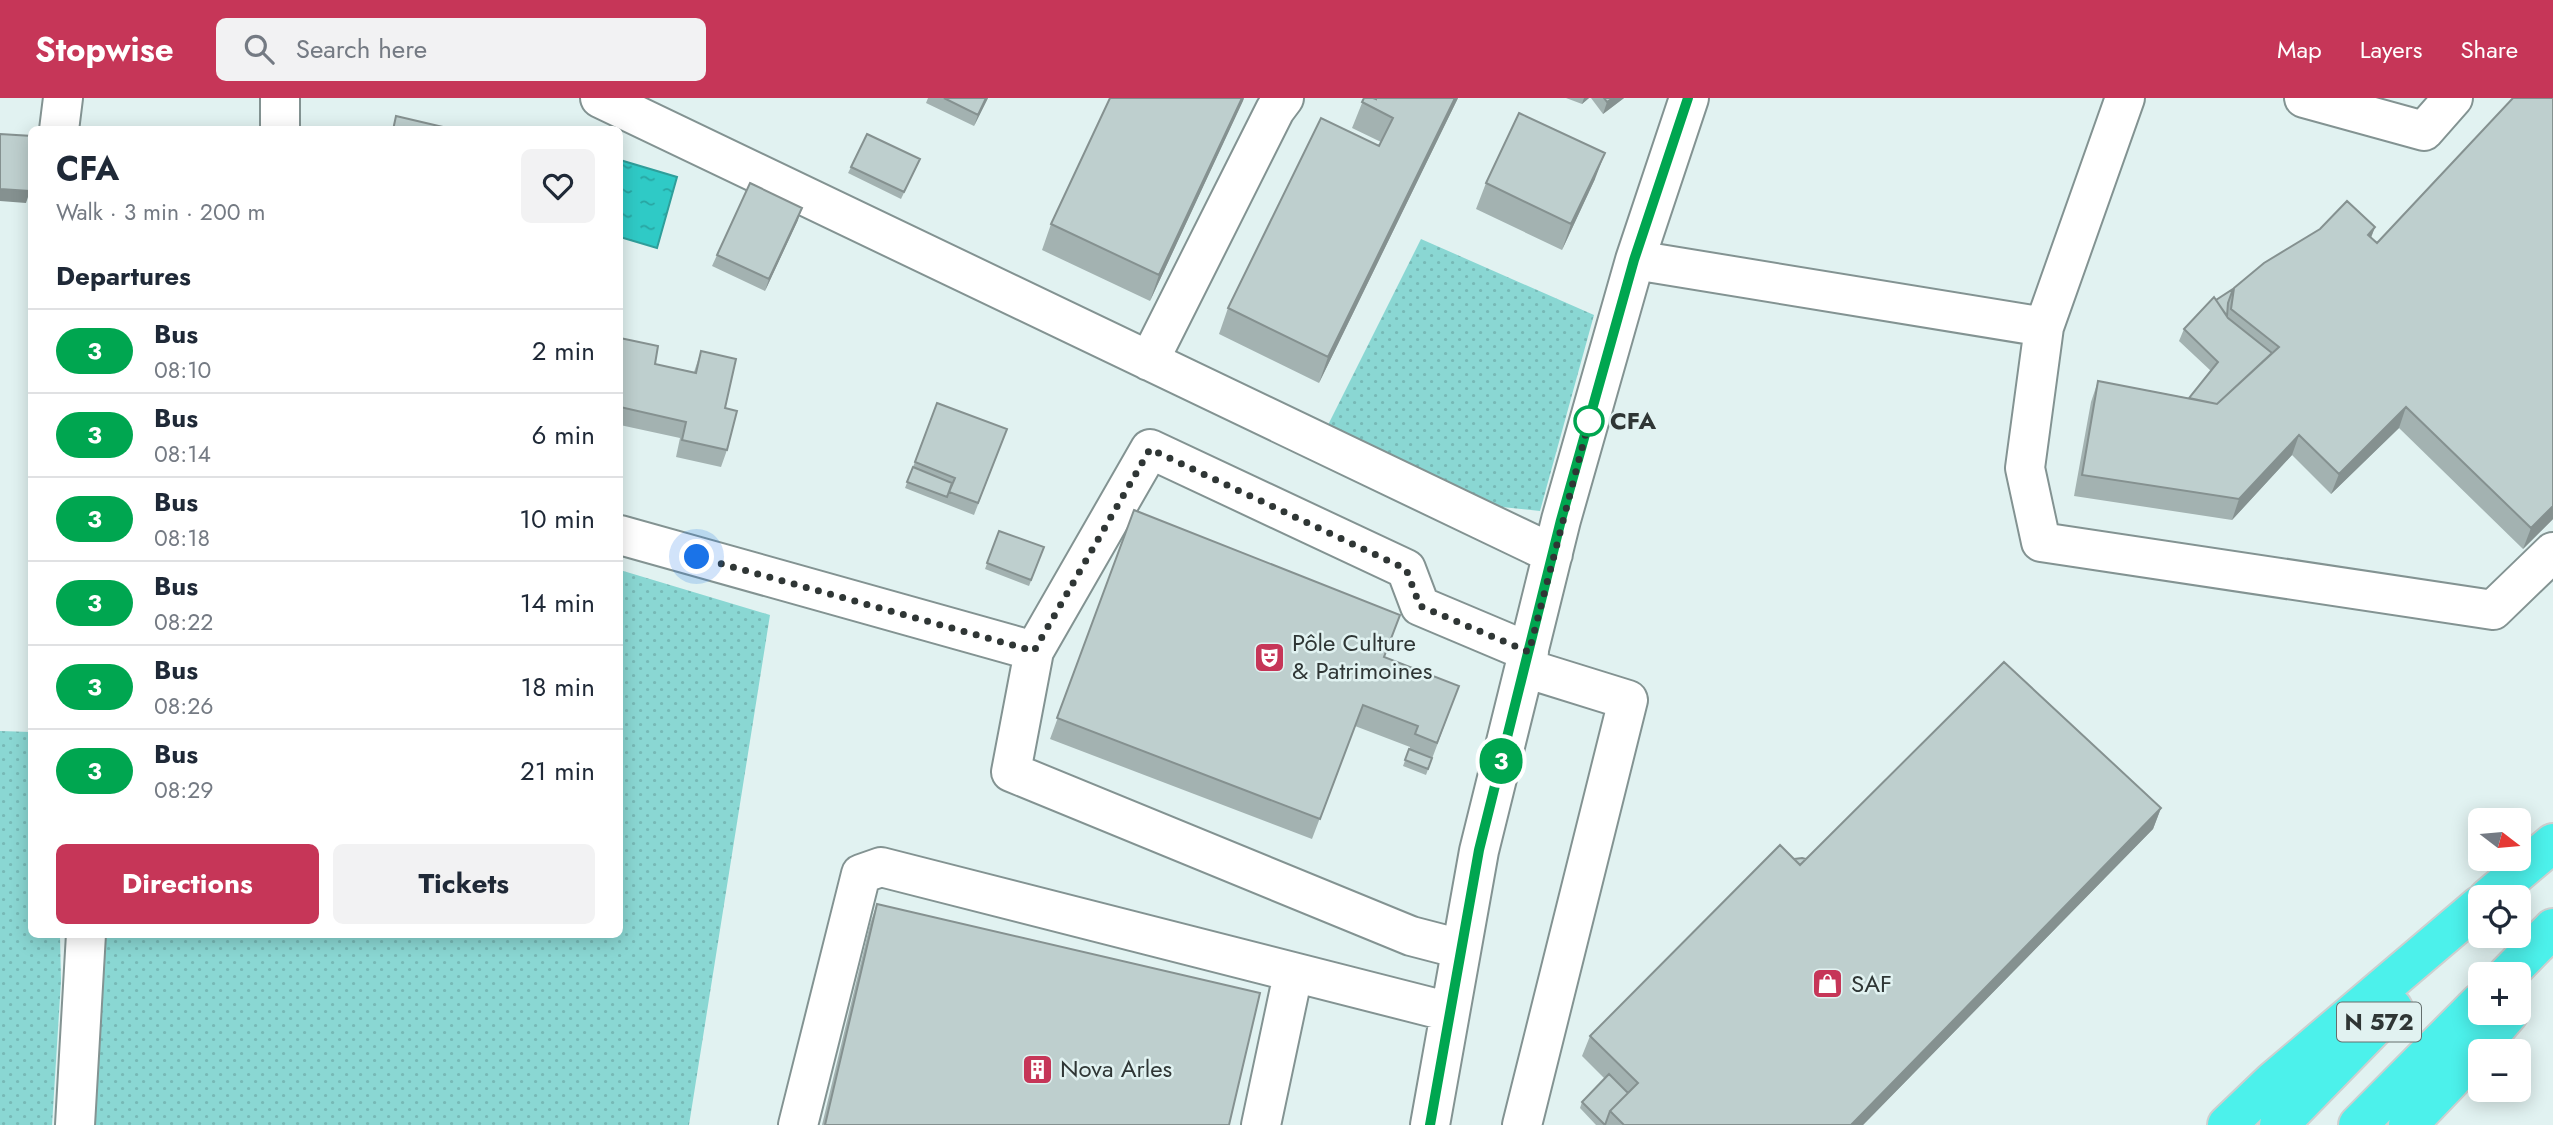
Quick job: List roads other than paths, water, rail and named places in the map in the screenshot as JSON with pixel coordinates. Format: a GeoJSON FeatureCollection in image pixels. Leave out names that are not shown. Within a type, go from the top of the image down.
{"type":"FeatureCollection","features":[{"type":"Feature","properties":{"kind":"highway"},"geometry":{"type":"LineString","coordinates":[[2503,885],[2553,843]]}},
{"type":"Feature","properties":{"kind":"highway"},"geometry":{"type":"LineString","coordinates":[[2513,885],[2553,843]]}},
{"type":"Feature","properties":{"kind":"highway"},"geometry":{"type":"LineString","coordinates":[[2227,1125],[2273,1081],[2468,915]]}},
{"type":"Feature","properties":{"kind":"highway"},"geometry":{"type":"LineString","coordinates":[[2520,962],[2553,928]]}},
{"type":"Feature","properties":{"kind":"highway","name":"N 572"},"geometry":{"type":"LineString","coordinates":[[2279,1125],[2468,931]]}},
{"type":"Feature","properties":{"kind":"highway"},"geometry":{"type":"LineString","coordinates":[[2531,988],[2553,962]]}},
{"type":"Feature","properties":{"kind":"highway","name":"N 572"},"geometry":{"type":"LineString","coordinates":[[2358,1125],[2468,1014]]}},
{"type":"Feature","properties":{"kind":"highway"},"geometry":{"type":"LineString","coordinates":[[2407,1125],[2499,1025]]}},
{"type":"Feature","properties":{"kind":"street"},"geometry":{"type":"LineString","coordinates":[[60,126],[63,98]]}},
{"type":"Feature","properties":{"kind":"street"},"geometry":{"type":"LineString","coordinates":[[280,98],[280,126]]}},
{"type":"Feature","properties":{"kind":"street"},"geometry":{"type":"LineString","coordinates":[[600,98],[1553,554]]}},
{"type":"Feature","properties":{"kind":"street"},"geometry":{"type":"LineString","coordinates":[[1149,361],[1275,110],[1284,98]]}},
{"type":"Feature","properties":{"kind":"street"},"geometry":{"type":"LineString","coordinates":[[1430,1125],[1479,850],[1553,554],[1634,260],[1689,98]]}},
{"type":"Feature","properties":{"kind":"street"},"geometry":{"type":"LineString","coordinates":[[2126,98],[2044,327],[2025,468],[2041,542],[2493,610],[2553,552]]}},
{"type":"Feature","properties":{"kind":"street"},"geometry":{"type":"LineString","coordinates":[[2304,98],[2424,131],[2454,98]]}},
{"type":"Feature","properties":{"kind":"street"},"geometry":{"type":"LineString","coordinates":[[1634,260],[2044,327]]}},
{"type":"Feature","properties":{"kind":"street"},"geometry":{"type":"LineString","coordinates":[[1461,949],[1411,936],[1011,772],[1034,651],[1150,449],[1406,569],[1420,606],[1527,660],[1628,700],[1522,1125]]}},
{"type":"Feature","properties":{"kind":"street"},"geometry":{"type":"LineString","coordinates":[[623,536],[1034,651]]}},
{"type":"Feature","properties":{"kind":"street"},"geometry":{"type":"LineString","coordinates":[[798,1125],[861,874],[881,867],[1450,1012]]}},
{"type":"Feature","properties":{"kind":"street"},"geometry":{"type":"LineString","coordinates":[[75,1125],[86,938]]}},
{"type":"Feature","properties":{"kind":"street"},"geometry":{"type":"LineString","coordinates":[[1261,1125],[1293,974]]}},
{"type":"Feature","properties":{"kind":"water"},"geometry":{"type":"Polygon","coordinates":[[[623,161],[677,177],[657,248],[623,238],[623,161]]]}},
{"type":"Feature","properties":{"kind":"place","name":"CFA"},"geometry":{"type":"Point","coordinates":[1589,421]}},
{"type":"Feature","properties":{"kind":"place","name":"Pôle Culture & Patrimoines"},"geometry":{"type":"Point","coordinates":[1269,657]}},
{"type":"Feature","properties":{"kind":"place","name":"SAF"},"geometry":{"type":"Point","coordinates":[1828,984]}},
{"type":"Feature","properties":{"kind":"place","name":"Nova Arles"},"geometry":{"type":"Point","coordinates":[1037,1069]}}]}
